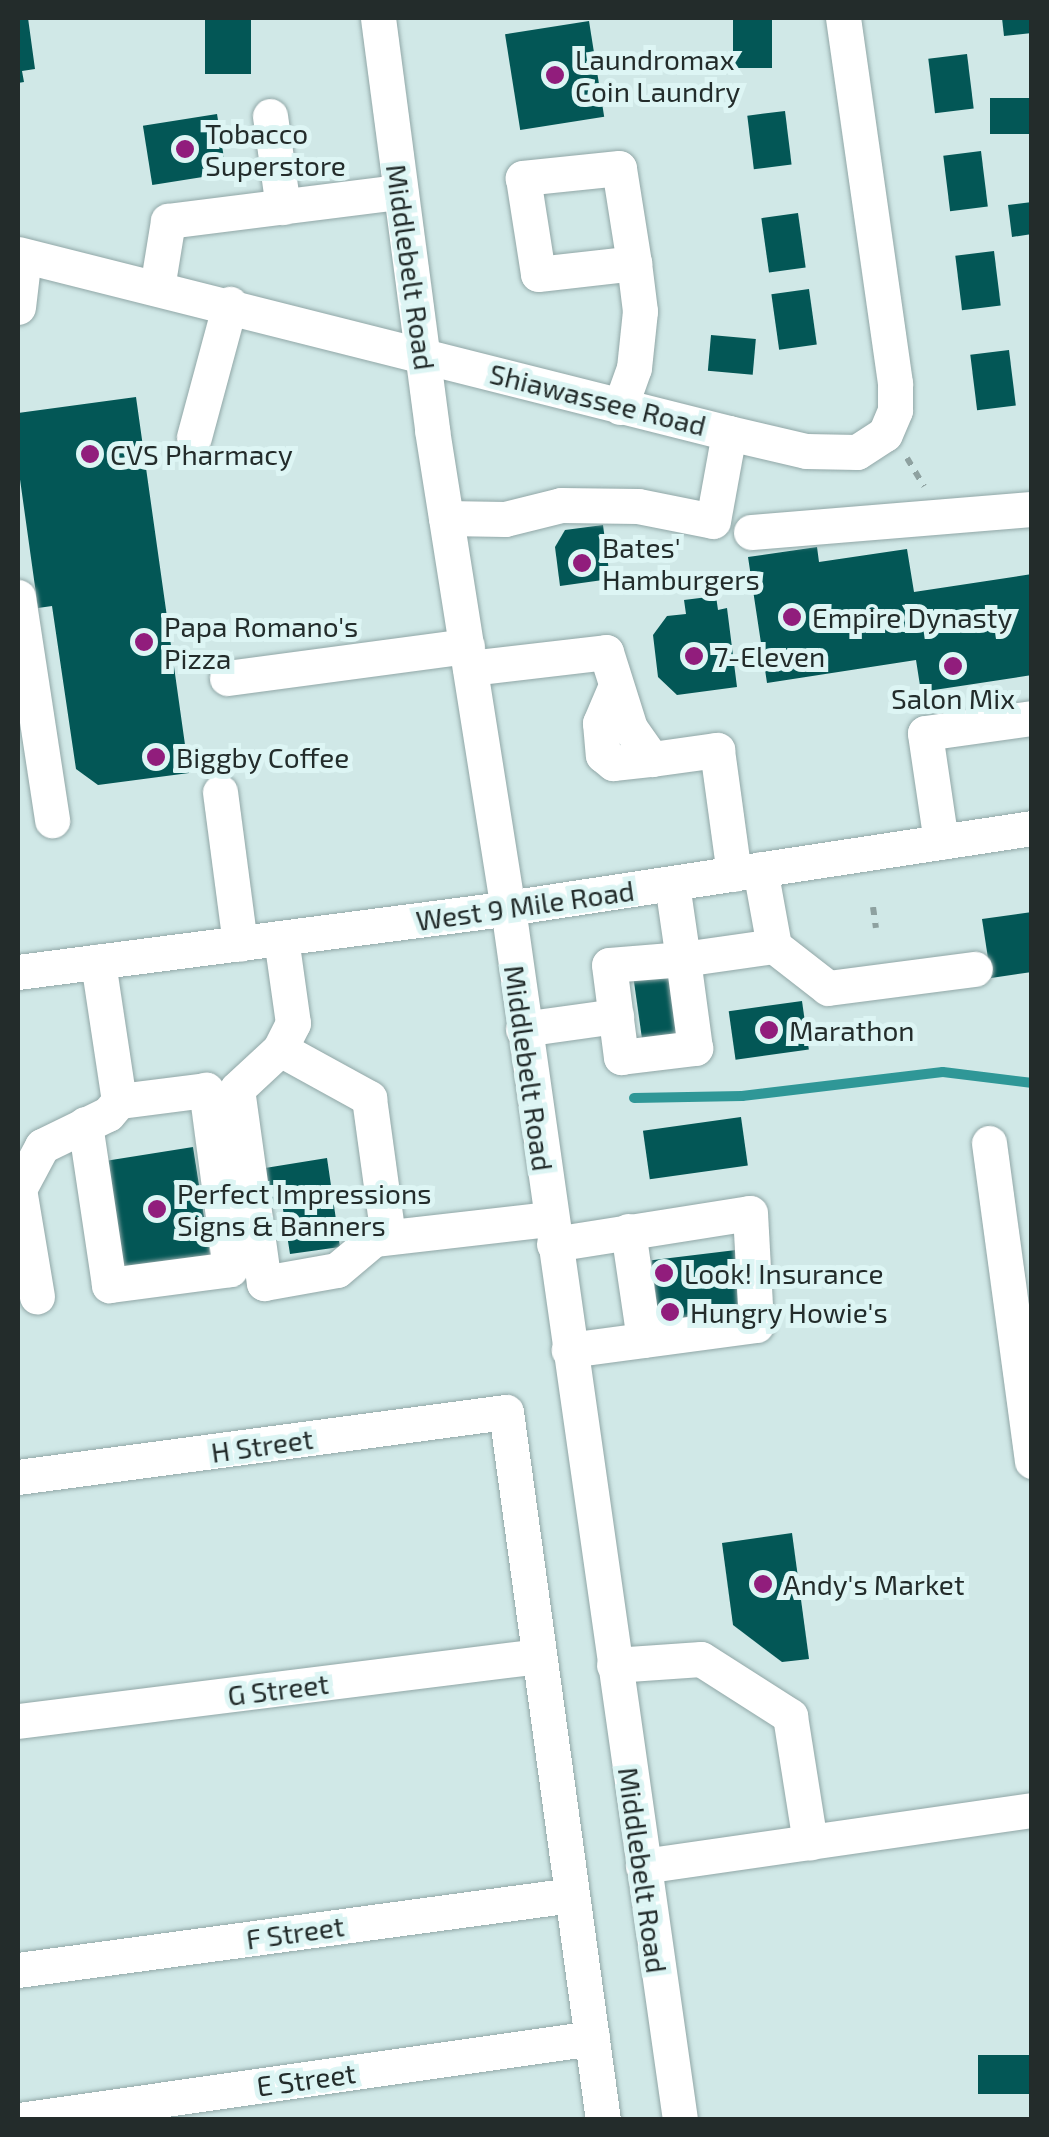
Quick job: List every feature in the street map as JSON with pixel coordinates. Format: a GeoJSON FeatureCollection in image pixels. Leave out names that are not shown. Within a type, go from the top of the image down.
{"type":"FeatureCollection","features":[{"type":"Feature","properties":{"kind":"street","name":"Middlebelt Road"},"geometry":{"type":"LineString","coordinates":[[378,18],[399,192],[508,908],[680,2120]]}},
{"type":"Feature","properties":{"kind":"street"},"geometry":{"type":"LineString","coordinates":[[843,18],[895,383],[895,410],[885,434]]}},
{"type":"Feature","properties":{"kind":"street"},"geometry":{"type":"LineString","coordinates":[[270,116],[282,207]]}},
{"type":"Feature","properties":{"kind":"street"},"geometry":{"type":"LineString","coordinates":[[157,288],[168,222],[399,192]]}},
{"type":"Feature","properties":{"kind":"street"},"geometry":{"type":"LineString","coordinates":[[18,307],[20,255]]}},
{"type":"Feature","properties":{"kind":"street","name":"Shiawassee Road"},"geometry":{"type":"LineString","coordinates":[[20,255],[230,304],[806,451],[857,452],[885,434]]}},
{"type":"Feature","properties":{"kind":"street"},"geometry":{"type":"LineString","coordinates":[[620,406],[634,368],[640,311],[634,263]]}},
{"type":"Feature","properties":{"kind":"street"},"geometry":{"type":"LineString","coordinates":[[194,437],[230,304]]}},
{"type":"Feature","properties":{"kind":"street"},"geometry":{"type":"LineString","coordinates":[[446,518],[506,518],[561,504],[638,506],[713,521],[728,433]]}},
{"type":"Feature","properties":{"kind":"street"},"geometry":{"type":"LineString","coordinates":[[751,532],[1032,509]]}},
{"type":"Feature","properties":{"kind":"street"},"geometry":{"type":"LineString","coordinates":[[18,598],[52,820]]}},
{"type":"Feature","properties":{"kind":"street"},"geometry":{"type":"LineString","coordinates":[[227,678],[468,657],[606,652],[614,690],[652,760],[718,750],[747,871],[774,946],[828,988],[976,969]]}},
{"type":"Feature","properties":{"kind":"street"},"geometry":{"type":"LineString","coordinates":[[941,842],[925,733],[1032,718]]}},
{"type":"Feature","properties":{"kind":"street"},"geometry":{"type":"LineString","coordinates":[[220,792],[240,944]]}},
{"type":"Feature","properties":{"kind":"street","name":"West 9 Mile Road"},"geometry":{"type":"LineString","coordinates":[[18,972],[508,908],[1032,828]]}},
{"type":"Feature","properties":{"kind":"street"},"geometry":{"type":"LineString","coordinates":[[672,884],[683,959],[695,1048],[622,1057],[609,965],[683,959],[774,946]]}},
{"type":"Feature","properties":{"kind":"street"},"geometry":{"type":"LineString","coordinates":[[281,938],[294,1023],[280,1049],[238,1089],[264,1283],[337,1270],[374,1239],[628,1231],[750,1213],[756,1325],[569,1350]]}},
{"type":"Feature","properties":{"kind":"street"},"geometry":{"type":"LineString","coordinates":[[98,962],[118,1101]]}},
{"type":"Feature","properties":{"kind":"street"},"geometry":{"type":"LineString","coordinates":[[524,1028],[616,1016]]}},
{"type":"Feature","properties":{"kind":"street"},"geometry":{"type":"LineString","coordinates":[[280,1049],[369,1098],[388,1237]]}},
{"type":"Feature","properties":{"kind":"street"},"geometry":{"type":"LineString","coordinates":[[37,1297],[18,1190],[42,1146],[118,1101],[206,1090],[230,1268],[109,1285],[84,1124]]}},
{"type":"Feature","properties":{"kind":"street"},"geometry":{"type":"LineString","coordinates":[[989,1144],[1032,1461]]}},
{"type":"Feature","properties":{"kind":"street"},"geometry":{"type":"LineString","coordinates":[[628,1231],[644,1340]]}},
{"type":"Feature","properties":{"kind":"street","name":"H Street"},"geometry":{"type":"LineString","coordinates":[[18,1477],[506,1412],[539,1656]]}},
{"type":"Feature","properties":{"kind":"street"},"geometry":{"type":"LineString","coordinates":[[539,1656],[603,2120]]}},
{"type":"Feature","properties":{"kind":"street","name":"G Street"},"geometry":{"type":"LineString","coordinates":[[18,1721],[539,1656]]}},
{"type":"Feature","properties":{"kind":"street"},"geometry":{"type":"LineString","coordinates":[[614,1665],[701,1659],[790,1716],[810,1842]]}},
{"type":"Feature","properties":{"kind":"street"},"geometry":{"type":"LineString","coordinates":[[642,1866],[1032,1810]]}},
{"type":"Feature","properties":{"kind":"street","name":"F Street"},"geometry":{"type":"LineString","coordinates":[[18,1970],[572,1895]]}},
{"type":"Feature","properties":{"kind":"street","name":"E Street"},"geometry":{"type":"LineString","coordinates":[[19,2120],[592,2038]]}},
{"type":"Feature","properties":{"kind":"path"},"geometry":{"type":"LineString","coordinates":[[885,434],[914,468],[940,518]]}},
{"type":"Feature","properties":{"kind":"path"},"geometry":{"type":"LineString","coordinates":[[874,907],[876,928]]}},
{"type":"Feature","properties":{"kind":"building"},"geometry":{"type":"Polygon","coordinates":[[[18,18],[28,18],[35,69],[22,71],[24,82],[18,83],[18,18]]]}},
{"type":"Feature","properties":{"kind":"building"},"geometry":{"type":"Polygon","coordinates":[[[205,18],[251,18],[251,74],[205,74],[205,18]]]}},
{"type":"Feature","properties":{"kind":"building"},"geometry":{"type":"Polygon","coordinates":[[[733,18],[772,18],[772,68],[733,68],[733,18]]]}},
{"type":"Feature","properties":{"kind":"building"},"geometry":{"type":"Polygon","coordinates":[[[1002,18],[1032,18],[1032,33],[1004,36],[1002,18]]]}},
{"type":"Feature","properties":{"kind":"building","name":"Laundromax Coin Laundry"},"geometry":{"type":"Polygon","coordinates":[[[589,21],[604,117],[520,130],[505,34],[589,21]]]}},
{"type":"Feature","properties":{"kind":"building"},"geometry":{"type":"Polygon","coordinates":[[[967,54],[974,109],[935,113],[928,59],[967,54]]]}},
{"type":"Feature","properties":{"kind":"building"},"geometry":{"type":"Polygon","coordinates":[[[990,98],[1032,98],[1032,134],[990,134],[990,98]]]}},
{"type":"Feature","properties":{"kind":"building"},"geometry":{"type":"Polygon","coordinates":[[[785,111],[792,165],[754,169],[747,116],[785,111]]]}},
{"type":"Feature","properties":{"kind":"building","name":"Tobacco Superstore"},"geometry":{"type":"Polygon","coordinates":[[[217,114],[226,173],[152,185],[143,126],[217,114]]]}},
{"type":"Feature","properties":{"kind":"building"},"geometry":{"type":"Polygon","coordinates":[[[981,151],[988,207],[950,211],[943,156],[981,151]]]}},
{"type":"Feature","properties":{"kind":"building"},"geometry":{"type":"Polygon","coordinates":[[[1032,202],[1032,234],[1012,237],[1008,205],[1032,202]]]}},
{"type":"Feature","properties":{"kind":"building"},"geometry":{"type":"Polygon","coordinates":[[[798,213],[806,267],[769,273],[761,218],[798,213]]]}},
{"type":"Feature","properties":{"kind":"building"},"geometry":{"type":"Polygon","coordinates":[[[994,251],[1001,306],[962,310],[955,256],[994,251]]]}},
{"type":"Feature","properties":{"kind":"building"},"geometry":{"type":"Polygon","coordinates":[[[809,289],[817,344],[779,350],[771,294],[809,289]]]}},
{"type":"Feature","properties":{"kind":"building"},"geometry":{"type":"Polygon","coordinates":[[[711,335],[756,339],[753,375],[708,371],[711,335]]]}},
{"type":"Feature","properties":{"kind":"building"},"geometry":{"type":"Polygon","coordinates":[[[1009,350],[1016,406],[977,410],[970,355],[1009,350]]]}},
{"type":"Feature","properties":{"kind":"building"},"geometry":{"type":"Polygon","coordinates":[[[136,397],[189,773],[98,785],[76,769],[52,606],[38,608],[18,465],[18,413],[136,397]]]}},
{"type":"Feature","properties":{"kind":"building","name":"Bates' Hamburgers"},"geometry":{"type":"Polygon","coordinates":[[[603,525],[610,579],[560,586],[555,547],[565,530],[603,525]]]}},
{"type":"Feature","properties":{"kind":"building"},"geometry":{"type":"Polygon","coordinates":[[[817,547],[819,562],[907,549],[914,592],[1032,574],[1032,675],[921,692],[916,660],[767,683],[748,557],[817,547]]]}},
{"type":"Feature","properties":{"kind":"building","name":"7-Eleven"},"geometry":{"type":"Polygon","coordinates":[[[716,596],[718,610],[727,608],[737,687],[677,695],[658,677],[653,635],[667,616],[686,614],[684,600],[716,596]]]}},
{"type":"Feature","properties":{"kind":"building"},"geometry":{"type":"Polygon","coordinates":[[[1032,912],[1032,972],[991,978],[982,919],[1032,912]]]}},
{"type":"Feature","properties":{"kind":"building"},"geometry":{"type":"Polygon","coordinates":[[[670,972],[679,1037],[643,1043],[633,977],[670,972]]]}},
{"type":"Feature","properties":{"kind":"building","name":"Marathon"},"geometry":{"type":"Polygon","coordinates":[[[802,1001],[809,1050],[736,1060],[729,1011],[802,1001]]]}},
{"type":"Feature","properties":{"kind":"building"},"geometry":{"type":"Polygon","coordinates":[[[741,1117],[748,1166],[650,1179],[643,1131],[741,1117]]]}},
{"type":"Feature","properties":{"kind":"building","name":"Perfect Impressions Signs & Banners"},"geometry":{"type":"Polygon","coordinates":[[[193,1147],[210,1257],[122,1271],[105,1161],[193,1147]]]}},
{"type":"Feature","properties":{"kind":"building"},"geometry":{"type":"Polygon","coordinates":[[[327,1158],[340,1247],[290,1254],[282,1203],[265,1206],[259,1169],[327,1158]]]}},
{"type":"Feature","properties":{"kind":"building"},"geometry":{"type":"Polygon","coordinates":[[[736,1250],[744,1313],[659,1323],[652,1260],[736,1250]]]}},
{"type":"Feature","properties":{"kind":"building","name":"Andy's Market"},"geometry":{"type":"Polygon","coordinates":[[[792,1533],[809,1659],[782,1662],[733,1625],[722,1543],[792,1533]]]}},
{"type":"Feature","properties":{"kind":"building"},"geometry":{"type":"Polygon","coordinates":[[[978,2055],[1032,2055],[1032,2094],[978,2094],[978,2055]]]}},
{"type":"Feature","properties":{"kind":"waterway"},"geometry":{"type":"LineString","coordinates":[[634,1098],[742,1096],[943,1072],[1032,1083]]}},
{"type":"Feature","properties":{"kind":"place","name":"Laundromax Coin Laundry"},"geometry":{"type":"Point","coordinates":[555,75]}},
{"type":"Feature","properties":{"kind":"place","name":"Tobacco Superstore"},"geometry":{"type":"Point","coordinates":[185,149]}},
{"type":"Feature","properties":{"kind":"place","name":"CVS Pharmacy"},"geometry":{"type":"Point","coordinates":[90,454]}},
{"type":"Feature","properties":{"kind":"place","name":"Bates' Hamburgers"},"geometry":{"type":"Point","coordinates":[582,563]}},
{"type":"Feature","properties":{"kind":"place","name":"Empire Dynasty"},"geometry":{"type":"Point","coordinates":[792,617]}},
{"type":"Feature","properties":{"kind":"place","name":"Papa Romano's Pizza"},"geometry":{"type":"Point","coordinates":[144,642]}},
{"type":"Feature","properties":{"kind":"place","name":"7-Eleven"},"geometry":{"type":"Point","coordinates":[694,656]}},
{"type":"Feature","properties":{"kind":"place","name":"Salon Mix"},"geometry":{"type":"Point","coordinates":[953,666]}},
{"type":"Feature","properties":{"kind":"place","name":"Biggby Coffee"},"geometry":{"type":"Point","coordinates":[156,757]}},
{"type":"Feature","properties":{"kind":"place","name":"Marathon"},"geometry":{"type":"Point","coordinates":[769,1030]}},
{"type":"Feature","properties":{"kind":"place","name":"Perfect Impressions Signs & Banners"},"geometry":{"type":"Point","coordinates":[157,1209]}},
{"type":"Feature","properties":{"kind":"place","name":"Look! Insurance"},"geometry":{"type":"Point","coordinates":[664,1273]}},
{"type":"Feature","properties":{"kind":"place","name":"Hungry Howie's"},"geometry":{"type":"Point","coordinates":[670,1312]}},
{"type":"Feature","properties":{"kind":"place","name":"Andy's Market"},"geometry":{"type":"Point","coordinates":[763,1584]}}]}
